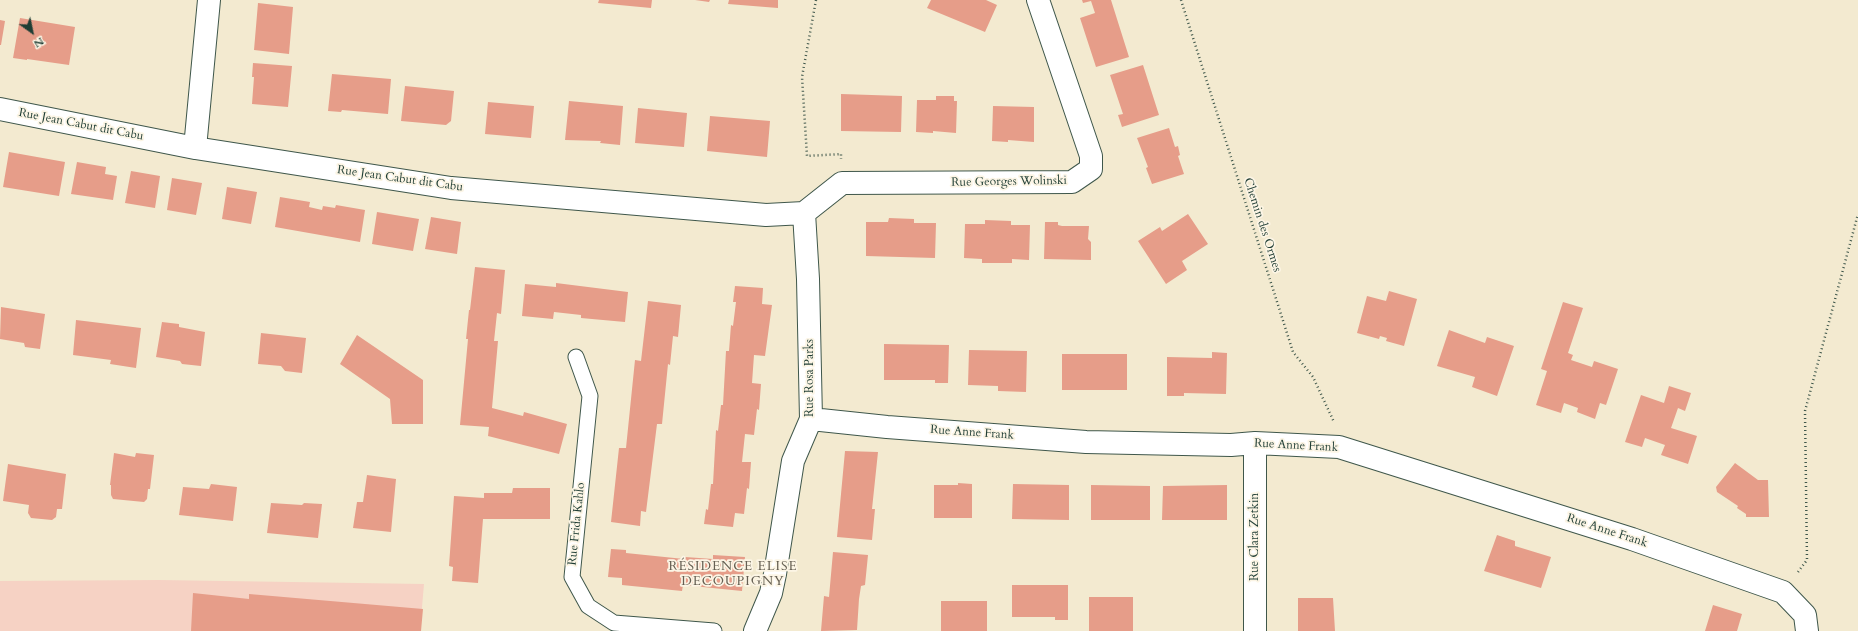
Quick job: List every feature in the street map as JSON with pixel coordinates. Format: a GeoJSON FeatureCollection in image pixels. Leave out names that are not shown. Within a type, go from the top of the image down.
{"type":"FeatureCollection","features":[{"type":"Feature","properties":{"kind":"street"},"geometry":{"type":"LineString","coordinates":[[195,148],[209,0]]}},
{"type":"Feature","properties":{"kind":"street","name":"Rue Georges Wolinski"},"geometry":{"type":"LineString","coordinates":[[842,183],[1072,182],[1091,169],[1091,156],[1038,0]]}},
{"type":"Feature","properties":{"kind":"street","name":"Rue Jean Cabut dit Cabu"},"geometry":{"type":"LineString","coordinates":[[0,109],[195,148],[452,188],[766,216],[804,213]]}},
{"type":"Feature","properties":{"kind":"street"},"geometry":{"type":"LineString","coordinates":[[804,213],[842,183]]}},
{"type":"Feature","properties":{"kind":"street","name":"Rue Rosa Parks"},"geometry":{"type":"LineString","coordinates":[[755,631],[771,593],[793,461],[811,419],[809,287],[804,213]]}},
{"type":"Feature","properties":{"kind":"street","name":"Rue Anne Frank"},"geometry":{"type":"LineString","coordinates":[[811,419],[887,427],[1086,442],[1255,443],[1339,447],[1632,539],[1783,592]]}},
{"type":"Feature","properties":{"kind":"street","name":"Rue Clara Zetkin"},"geometry":{"type":"LineString","coordinates":[[1255,443],[1256,631]]}},
{"type":"Feature","properties":{"kind":"street"},"geometry":{"type":"LineString","coordinates":[[1783,592],[1805,615],[1807,631]]}},
{"type":"Feature","properties":{"kind":"lane","name":"Rue Frida Kahlo"},"geometry":{"type":"LineString","coordinates":[[576,357],[590,396],[572,577],[588,606],[614,623],[714,631]]}},
{"type":"Feature","properties":{"kind":"path"},"geometry":{"type":"LineString","coordinates":[[816,0],[802,77],[807,156],[841,154],[842,183]]}},
{"type":"Feature","properties":{"kind":"path","name":"Chemin des Ormes"},"geometry":{"type":"LineString","coordinates":[[1181,0],[1293,352],[1313,377],[1340,438],[1339,447]]}},
{"type":"Feature","properties":{"kind":"path"},"geometry":{"type":"LineString","coordinates":[[1783,592],[1807,560],[1805,411],[1858,214]]}},
{"type":"Feature","properties":{"kind":"shaded area"},"geometry":{"type":"Polygon","coordinates":[[[159,580],[424,584],[420,631],[0,631],[0,581],[159,580]]]}},
{"type":"Feature","properties":{"kind":"building"},"geometry":{"type":"Polygon","coordinates":[[[599,0],[652,0],[651,8],[598,3],[599,0]]]}},
{"type":"Feature","properties":{"kind":"building"},"geometry":{"type":"Polygon","coordinates":[[[695,0],[710,0],[709,2],[695,0]]]}},
{"type":"Feature","properties":{"kind":"building"},"geometry":{"type":"Polygon","coordinates":[[[729,0],[778,0],[778,8],[728,4],[729,0]]]}},
{"type":"Feature","properties":{"kind":"building"},"geometry":{"type":"Polygon","coordinates":[[[931,0],[986,0],[997,5],[985,32],[927,8],[931,0]]]}},
{"type":"Feature","properties":{"kind":"building"},"geometry":{"type":"Polygon","coordinates":[[[1082,0],[1111,0],[1129,57],[1096,67],[1080,18],[1095,13],[1091,1],[1083,3],[1082,0]]]}},
{"type":"Feature","properties":{"kind":"building"},"geometry":{"type":"Polygon","coordinates":[[[258,3],[293,7],[289,54],[254,50],[258,3]]]}},
{"type":"Feature","properties":{"kind":"building"},"geometry":{"type":"Polygon","coordinates":[[[20,18],[75,27],[69,65],[13,58],[20,18]]]}},
{"type":"Feature","properties":{"kind":"building"},"geometry":{"type":"Polygon","coordinates":[[[0,20],[5,21],[1,45],[0,45],[0,20]]]}},
{"type":"Feature","properties":{"kind":"building"},"geometry":{"type":"Polygon","coordinates":[[[253,63],[292,66],[288,107],[252,104],[254,77],[252,77],[253,63]]]}},
{"type":"Feature","properties":{"kind":"building"},"geometry":{"type":"Polygon","coordinates":[[[1143,65],[1159,115],[1122,127],[1118,115],[1123,114],[1110,75],[1143,65]]]}},
{"type":"Feature","properties":{"kind":"building"},"geometry":{"type":"Polygon","coordinates":[[[332,74],[391,79],[388,114],[342,110],[341,112],[328,111],[332,74]]]}},
{"type":"Feature","properties":{"kind":"building"},"geometry":{"type":"Polygon","coordinates":[[[405,86],[454,91],[451,121],[446,125],[401,121],[405,86]]]}},
{"type":"Feature","properties":{"kind":"building"},"geometry":{"type":"Polygon","coordinates":[[[841,94],[902,96],[901,132],[841,131],[841,94]]]}},
{"type":"Feature","properties":{"kind":"building"},"geometry":{"type":"Polygon","coordinates":[[[936,96],[954,96],[954,101],[957,101],[956,133],[933,131],[933,133],[916,132],[917,100],[936,100],[936,96]]]}},
{"type":"Feature","properties":{"kind":"building"},"geometry":{"type":"Polygon","coordinates":[[[569,101],[623,106],[620,145],[600,143],[601,141],[565,140],[569,101]]]}},
{"type":"Feature","properties":{"kind":"building"},"geometry":{"type":"Polygon","coordinates":[[[488,102],[534,106],[531,138],[485,134],[488,102]]]}},
{"type":"Feature","properties":{"kind":"building"},"geometry":{"type":"Polygon","coordinates":[[[993,106],[1034,107],[1034,142],[1008,140],[1008,142],[992,141],[993,106]]]}},
{"type":"Feature","properties":{"kind":"building"},"geometry":{"type":"Polygon","coordinates":[[[638,108],[687,113],[684,147],[635,143],[638,108]]]}},
{"type":"Feature","properties":{"kind":"building"},"geometry":{"type":"Polygon","coordinates":[[[710,116],[770,121],[767,157],[707,151],[710,116]]]}},
{"type":"Feature","properties":{"kind":"building"},"geometry":{"type":"Polygon","coordinates":[[[1169,128],[1175,147],[1178,146],[1180,155],[1178,156],[1184,174],[1152,184],[1146,168],[1148,167],[1137,138],[1169,128]]]}},
{"type":"Feature","properties":{"kind":"building"},"geometry":{"type":"Polygon","coordinates":[[[9,152],[65,162],[59,196],[3,187],[9,152]]]}},
{"type":"Feature","properties":{"kind":"building"},"geometry":{"type":"Polygon","coordinates":[[[77,162],[106,167],[105,174],[117,176],[113,200],[71,194],[77,162]]]}},
{"type":"Feature","properties":{"kind":"building"},"geometry":{"type":"Polygon","coordinates":[[[131,171],[160,176],[155,208],[125,203],[131,171]]]}},
{"type":"Feature","properties":{"kind":"building"},"geometry":{"type":"Polygon","coordinates":[[[172,178],[202,183],[196,215],[167,210],[172,178]]]}},
{"type":"Feature","properties":{"kind":"building"},"geometry":{"type":"Polygon","coordinates":[[[227,187],[257,192],[251,224],[222,219],[227,187]]]}},
{"type":"Feature","properties":{"kind":"building"},"geometry":{"type":"Polygon","coordinates":[[[280,197],[310,202],[309,207],[322,210],[323,206],[335,208],[336,205],[365,210],[360,242],[275,227],[280,197]]]}},
{"type":"Feature","properties":{"kind":"building"},"geometry":{"type":"Polygon","coordinates":[[[377,212],[419,219],[413,251],[372,244],[377,212]]]}},
{"type":"Feature","properties":{"kind":"building"},"geometry":{"type":"Polygon","coordinates":[[[1188,214],[1208,244],[1182,261],[1187,270],[1166,284],[1138,241],[1160,227],[1162,231],[1188,214]]]}},
{"type":"Feature","properties":{"kind":"building"},"geometry":{"type":"Polygon","coordinates":[[[431,217],[461,222],[457,254],[425,249],[431,217]]]}},
{"type":"Feature","properties":{"kind":"building"},"geometry":{"type":"Polygon","coordinates":[[[889,218],[914,219],[914,223],[936,223],[935,258],[866,256],[866,222],[888,222],[889,218]]]}},
{"type":"Feature","properties":{"kind":"building"},"geometry":{"type":"Polygon","coordinates":[[[985,220],[1011,221],[1011,225],[1030,225],[1029,260],[1012,259],[1012,263],[982,263],[982,259],[964,258],[965,224],[985,224],[985,220]]]}},
{"type":"Feature","properties":{"kind":"building"},"geometry":{"type":"Polygon","coordinates":[[[1045,222],[1058,222],[1058,225],[1062,226],[1089,226],[1088,239],[1091,242],[1091,260],[1044,259],[1045,222]]]}},
{"type":"Feature","properties":{"kind":"building"},"geometry":{"type":"Polygon","coordinates":[[[475,267],[505,270],[501,314],[497,313],[494,341],[498,341],[492,408],[523,416],[524,412],[567,424],[559,454],[488,436],[489,427],[460,425],[468,339],[466,339],[475,267]]]}},
{"type":"Feature","properties":{"kind":"building"},"geometry":{"type":"Polygon","coordinates":[[[556,283],[628,292],[625,322],[581,318],[581,315],[554,312],[553,319],[522,316],[525,284],[556,287],[556,283]]]}},
{"type":"Feature","properties":{"kind":"building"},"geometry":{"type":"Polygon","coordinates":[[[735,286],[763,288],[762,304],[772,305],[765,356],[754,355],[752,383],[761,384],[759,410],[757,409],[754,435],[745,434],[742,462],[751,462],[749,489],[747,488],[744,514],[735,513],[733,527],[704,524],[706,509],[708,510],[711,484],[713,484],[716,430],[718,431],[721,405],[723,405],[726,351],[729,351],[731,325],[733,326],[736,302],[733,302],[735,286]]]}},
{"type":"Feature","properties":{"kind":"building"},"geometry":{"type":"Polygon","coordinates":[[[1389,291],[1417,299],[1404,346],[1386,341],[1387,338],[1380,336],[1379,339],[1357,333],[1367,296],[1386,301],[1389,291]]]}},
{"type":"Feature","properties":{"kind":"building"},"geometry":{"type":"Polygon","coordinates":[[[648,301],[681,305],[678,337],[673,336],[670,365],[668,364],[662,424],[657,424],[646,512],[641,511],[640,526],[611,522],[619,448],[626,448],[635,360],[641,361],[648,301]]]}},
{"type":"Feature","properties":{"kind":"building"},"geometry":{"type":"Polygon","coordinates":[[[1563,302],[1583,308],[1568,353],[1573,355],[1571,360],[1592,367],[1594,361],[1618,369],[1606,405],[1600,403],[1595,419],[1577,412],[1578,408],[1564,403],[1561,413],[1536,405],[1547,371],[1541,369],[1563,302]]]}},
{"type":"Feature","properties":{"kind":"building"},"geometry":{"type":"Polygon","coordinates":[[[1,307],[45,314],[40,349],[25,347],[24,343],[0,339],[1,307]]]}},
{"type":"Feature","properties":{"kind":"building"},"geometry":{"type":"Polygon","coordinates":[[[76,320],[141,328],[136,368],[110,364],[111,360],[73,355],[76,320]]]}},
{"type":"Feature","properties":{"kind":"building"},"geometry":{"type":"Polygon","coordinates":[[[162,322],[179,324],[179,327],[205,332],[201,366],[182,364],[180,361],[156,357],[162,322]]]}},
{"type":"Feature","properties":{"kind":"building"},"geometry":{"type":"Polygon","coordinates":[[[1449,330],[1485,343],[1487,337],[1514,346],[1497,396],[1472,387],[1475,377],[1437,366],[1449,330]]]}},
{"type":"Feature","properties":{"kind":"building"},"geometry":{"type":"Polygon","coordinates":[[[261,333],[306,338],[302,373],[285,371],[281,366],[258,364],[261,333]]]}},
{"type":"Feature","properties":{"kind":"building"},"geometry":{"type":"Polygon","coordinates":[[[357,335],[423,380],[423,424],[392,424],[390,399],[340,364],[357,335]]]}},
{"type":"Feature","properties":{"kind":"building"},"geometry":{"type":"Polygon","coordinates":[[[884,344],[949,345],[948,383],[935,383],[935,380],[884,380],[884,344]]]}},
{"type":"Feature","properties":{"kind":"building"},"geometry":{"type":"Polygon","coordinates":[[[969,350],[1027,351],[1026,392],[998,391],[998,386],[968,385],[969,350]]]}},
{"type":"Feature","properties":{"kind":"building"},"geometry":{"type":"Polygon","coordinates":[[[1212,352],[1227,353],[1226,394],[1184,393],[1184,396],[1167,396],[1167,357],[1212,358],[1212,352]]]}},
{"type":"Feature","properties":{"kind":"building"},"geometry":{"type":"Polygon","coordinates":[[[1062,354],[1127,354],[1127,390],[1062,390],[1062,354]]]}},
{"type":"Feature","properties":{"kind":"building"},"geometry":{"type":"Polygon","coordinates":[[[1669,386],[1691,393],[1685,411],[1678,408],[1671,428],[1697,436],[1688,464],[1661,455],[1665,445],[1645,438],[1642,447],[1625,442],[1641,395],[1664,403],[1669,386]]]}},
{"type":"Feature","properties":{"kind":"building"},"geometry":{"type":"Polygon","coordinates":[[[845,451],[878,452],[872,509],[875,509],[872,540],[837,537],[845,451]]]}},
{"type":"Feature","properties":{"kind":"building"},"geometry":{"type":"Polygon","coordinates":[[[114,453],[135,457],[136,453],[154,455],[150,489],[148,489],[147,499],[144,502],[113,499],[110,485],[114,453]]]}},
{"type":"Feature","properties":{"kind":"building"},"geometry":{"type":"Polygon","coordinates":[[[1735,463],[1758,480],[1768,480],[1769,517],[1746,517],[1746,514],[1737,508],[1738,506],[1717,492],[1716,487],[1735,463]]]}},
{"type":"Feature","properties":{"kind":"building"},"geometry":{"type":"Polygon","coordinates":[[[8,464],[66,474],[62,509],[57,509],[56,517],[52,520],[31,518],[28,513],[29,505],[3,501],[8,464]]]}},
{"type":"Feature","properties":{"kind":"building"},"geometry":{"type":"Polygon","coordinates":[[[367,475],[396,479],[391,532],[353,528],[357,502],[363,502],[367,475]]]}},
{"type":"Feature","properties":{"kind":"building"},"geometry":{"type":"Polygon","coordinates":[[[958,483],[972,484],[972,518],[934,518],[934,485],[958,485],[958,483]]]}},
{"type":"Feature","properties":{"kind":"building"},"geometry":{"type":"Polygon","coordinates":[[[211,484],[237,487],[233,521],[179,515],[183,487],[209,489],[211,484]]]}},
{"type":"Feature","properties":{"kind":"building"},"geometry":{"type":"Polygon","coordinates":[[[1013,484],[1069,485],[1069,520],[1012,519],[1013,484]]]}},
{"type":"Feature","properties":{"kind":"building"},"geometry":{"type":"Polygon","coordinates":[[[1091,485],[1150,486],[1150,520],[1091,520],[1091,485]]]}},
{"type":"Feature","properties":{"kind":"building"},"geometry":{"type":"Polygon","coordinates":[[[1227,485],[1227,520],[1162,520],[1163,486],[1227,485]]]}},
{"type":"Feature","properties":{"kind":"building"},"geometry":{"type":"Polygon","coordinates":[[[513,488],[550,488],[550,519],[483,519],[478,583],[452,581],[453,567],[449,566],[454,496],[484,498],[484,493],[512,493],[513,488]]]}},
{"type":"Feature","properties":{"kind":"building"},"geometry":{"type":"Polygon","coordinates":[[[271,503],[302,505],[304,503],[322,504],[318,538],[267,533],[271,503]]]}},
{"type":"Feature","properties":{"kind":"building"},"geometry":{"type":"Polygon","coordinates":[[[1497,535],[1515,541],[1515,546],[1551,557],[1541,588],[1484,571],[1497,535]]]}},
{"type":"Feature","properties":{"kind":"building"},"geometry":{"type":"Polygon","coordinates":[[[611,549],[626,550],[626,553],[684,559],[685,557],[713,559],[713,555],[745,557],[742,591],[683,585],[682,591],[622,585],[622,578],[608,577],[611,549]]]}},
{"type":"Feature","properties":{"kind":"building"},"geometry":{"type":"Polygon","coordinates":[[[833,552],[868,555],[865,585],[861,586],[859,599],[857,630],[821,631],[824,596],[829,597],[833,552]]]}},
{"type":"Feature","properties":{"kind":"building"},"geometry":{"type":"Polygon","coordinates":[[[1012,585],[1068,585],[1068,620],[1055,620],[1055,617],[1012,617],[1012,585]]]}},
{"type":"Feature","properties":{"kind":"building"},"geometry":{"type":"Polygon","coordinates":[[[193,593],[249,599],[249,594],[423,609],[421,631],[191,631],[193,593]]]}},
{"type":"Feature","properties":{"kind":"building"},"geometry":{"type":"Polygon","coordinates":[[[1089,597],[1133,597],[1133,631],[1089,631],[1089,597]]]}},
{"type":"Feature","properties":{"kind":"building"},"geometry":{"type":"Polygon","coordinates":[[[1298,598],[1333,598],[1335,631],[1298,631],[1298,598]]]}},
{"type":"Feature","properties":{"kind":"building"},"geometry":{"type":"Polygon","coordinates":[[[941,601],[987,601],[987,631],[941,631],[941,601]]]}},
{"type":"Feature","properties":{"kind":"building"},"geometry":{"type":"Polygon","coordinates":[[[1713,605],[1742,614],[1737,631],[1705,631],[1713,605]]]}},
{"type":"Feature","properties":{"kind":"district","name":"RÉSIDENCE ELISE DECOUPIGNY"},"geometry":{"type":"Point","coordinates":[733,574]}}]}
